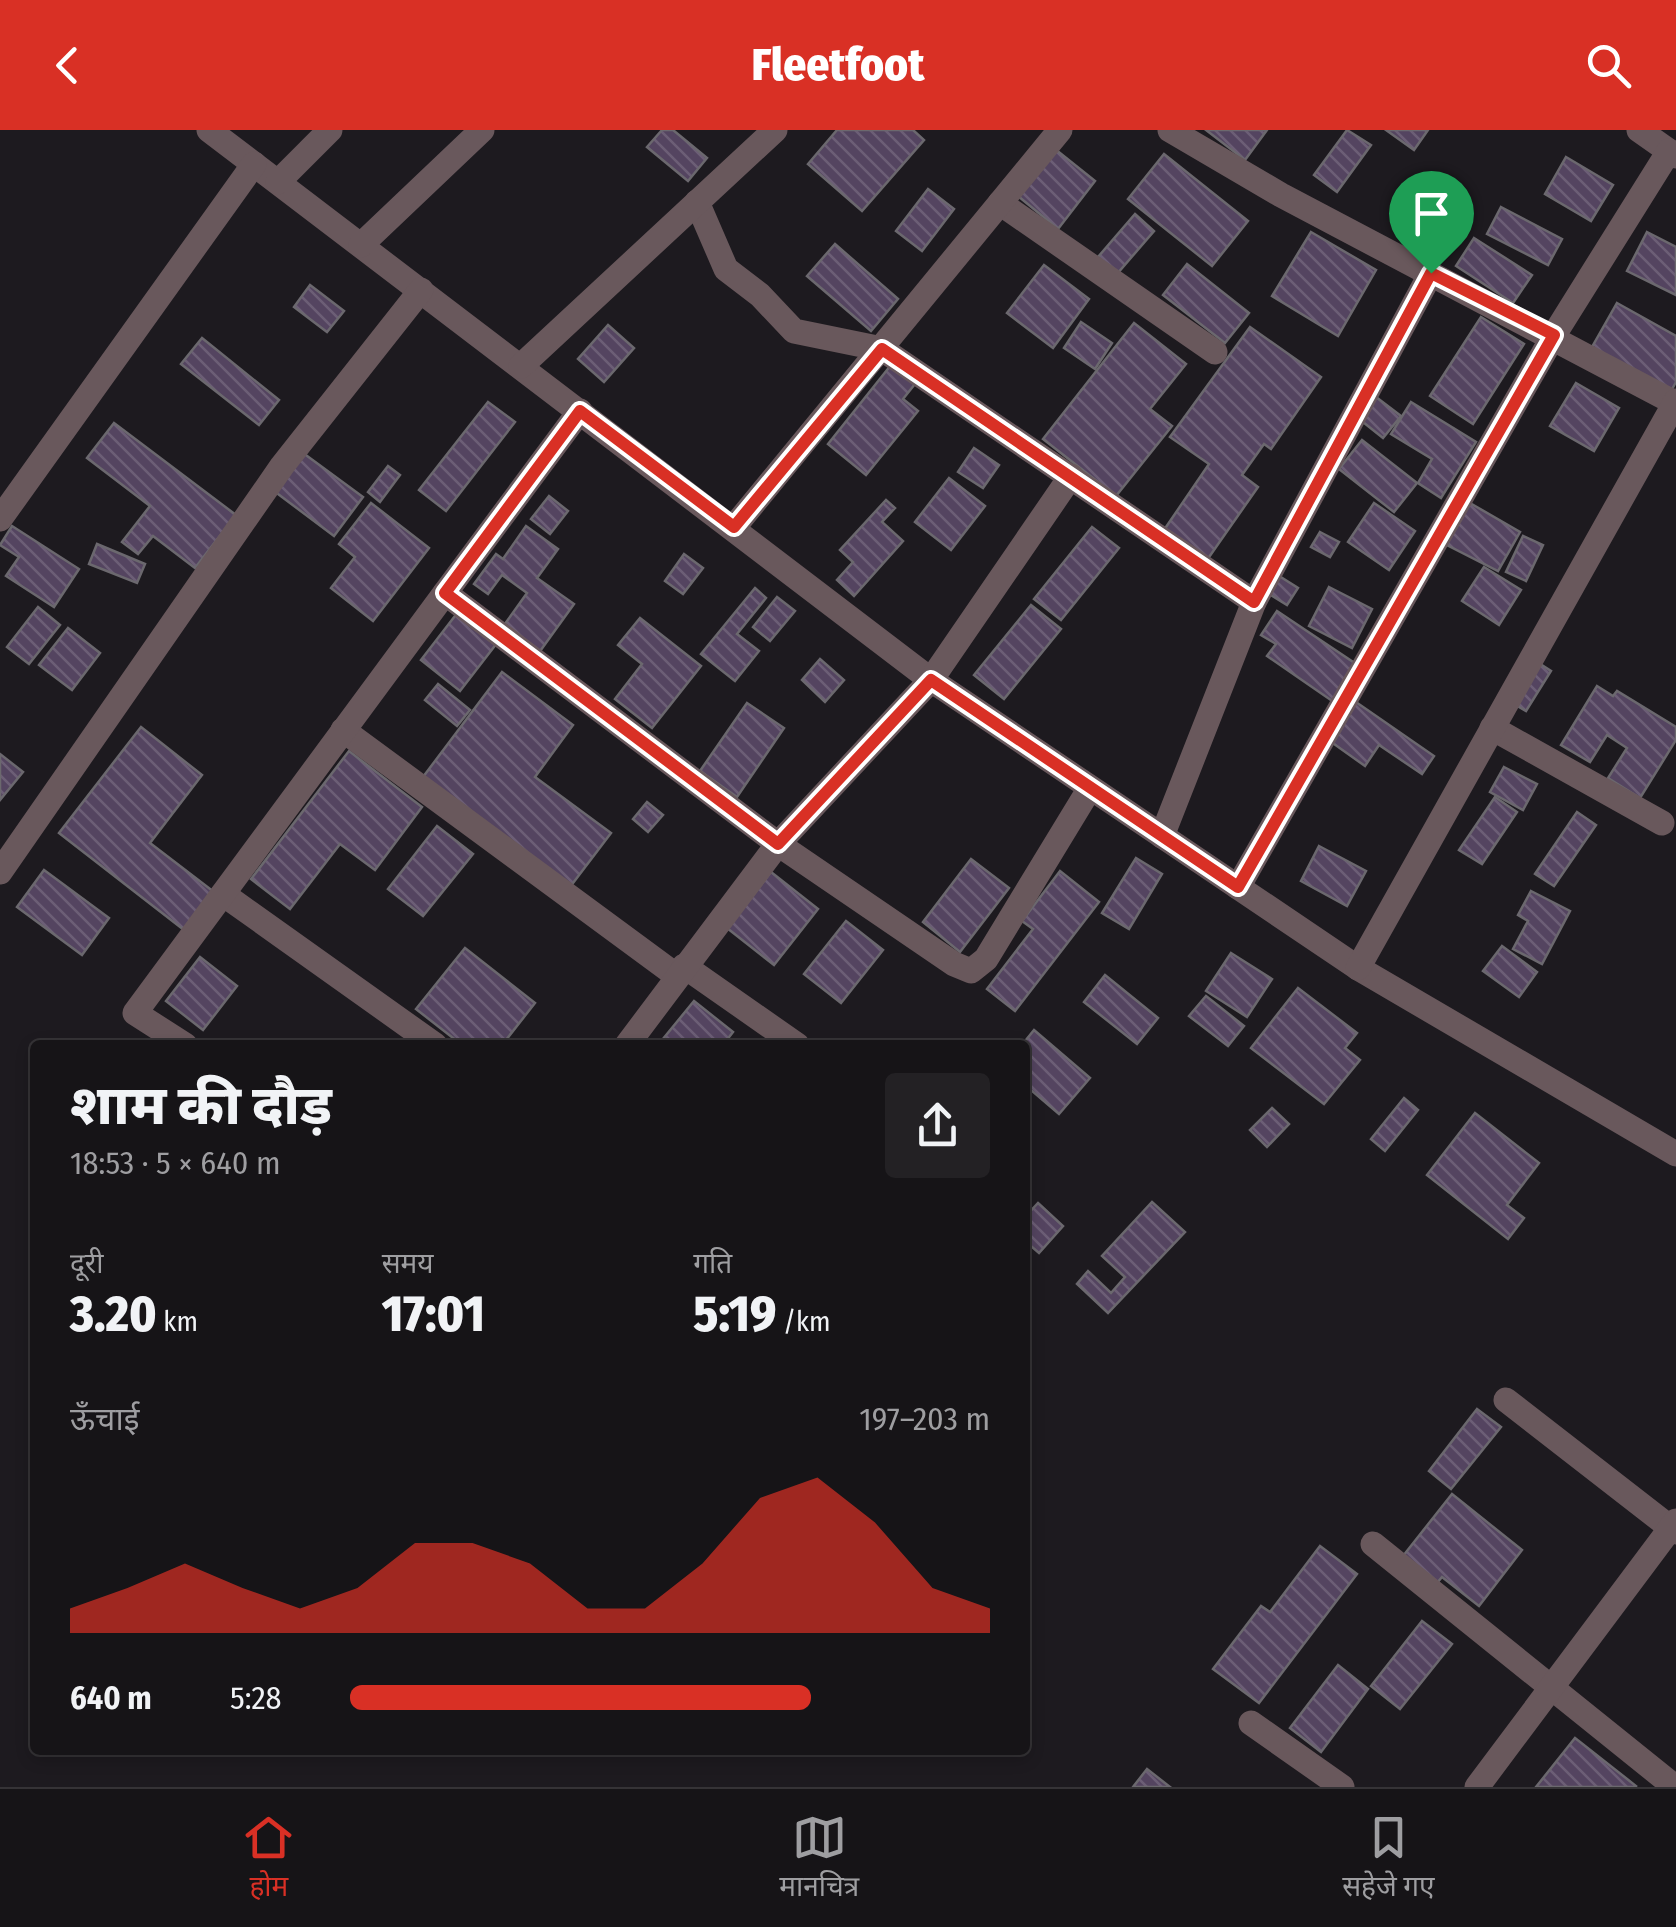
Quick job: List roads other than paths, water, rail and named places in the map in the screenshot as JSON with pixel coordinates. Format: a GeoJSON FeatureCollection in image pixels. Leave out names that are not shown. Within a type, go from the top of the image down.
{"type":"FeatureCollection","features":[{"type":"Feature","properties":{"kind":"street"},"geometry":{"type":"LineString","coordinates":[[210,130],[931,680],[1358,968],[1676,1154]]}},
{"type":"Feature","properties":{"kind":"street"},"geometry":{"type":"LineString","coordinates":[[278,182],[330,130]]}},
{"type":"Feature","properties":{"kind":"street"},"geometry":{"type":"LineString","coordinates":[[361,245],[482,130]]}},
{"type":"Feature","properties":{"kind":"street"},"geometry":{"type":"LineString","coordinates":[[521,366],[775,130]]}},
{"type":"Feature","properties":{"kind":"street"},"geometry":{"type":"LineString","coordinates":[[734,527],[1060,130]]}},
{"type":"Feature","properties":{"kind":"street"},"geometry":{"type":"LineString","coordinates":[[1170,130],[1281,195],[1676,402],[1358,968]]}},
{"type":"Feature","properties":{"kind":"street"},"geometry":{"type":"LineString","coordinates":[[1238,887],[1554,335],[1672,153],[1639,130]]}},
{"type":"Feature","properties":{"kind":"street"},"geometry":{"type":"LineString","coordinates":[[0,519],[254,164]]}},
{"type":"Feature","properties":{"kind":"street"},"geometry":{"type":"LineString","coordinates":[[697,202],[726,269],[760,295],[794,331],[882,349],[1254,602]]}},
{"type":"Feature","properties":{"kind":"street"},"geometry":{"type":"LineString","coordinates":[[1000,203],[1215,352]]}},
{"type":"Feature","properties":{"kind":"street"},"geometry":{"type":"LineString","coordinates":[[1162,836],[1254,602],[1431,273]]}},
{"type":"Feature","properties":{"kind":"street"},"geometry":{"type":"LineString","coordinates":[[0,872],[282,466],[421,290]]}},
{"type":"Feature","properties":{"kind":"street"},"geometry":{"type":"LineString","coordinates":[[177,1040],[136,1012],[580,411]]}},
{"type":"Feature","properties":{"kind":"street"},"geometry":{"type":"LineString","coordinates":[[631,1040],[778,844],[931,680],[1071,476]]}},
{"type":"Feature","properties":{"kind":"street"},"geometry":{"type":"LineString","coordinates":[[445,593],[778,844],[954,964],[971,971],[986,958],[1090,788]]}},
{"type":"Feature","properties":{"kind":"street"},"geometry":{"type":"LineString","coordinates":[[1492,728],[1662,823]]}},
{"type":"Feature","properties":{"kind":"street"},"geometry":{"type":"LineString","coordinates":[[344,730],[681,971],[789,1040]]}},
{"type":"Feature","properties":{"kind":"street"},"geometry":{"type":"LineString","coordinates":[[223,894],[428,1040]]}},
{"type":"Feature","properties":{"kind":"street"},"geometry":{"type":"LineString","coordinates":[[1477,1787],[1674,1527],[1506,1400]]}},
{"type":"Feature","properties":{"kind":"street"},"geometry":{"type":"LineString","coordinates":[[1372,1544],[1676,1787]]}},
{"type":"Feature","properties":{"kind":"street"},"geometry":{"type":"LineString","coordinates":[[1251,1723],[1342,1787]]}}]}
